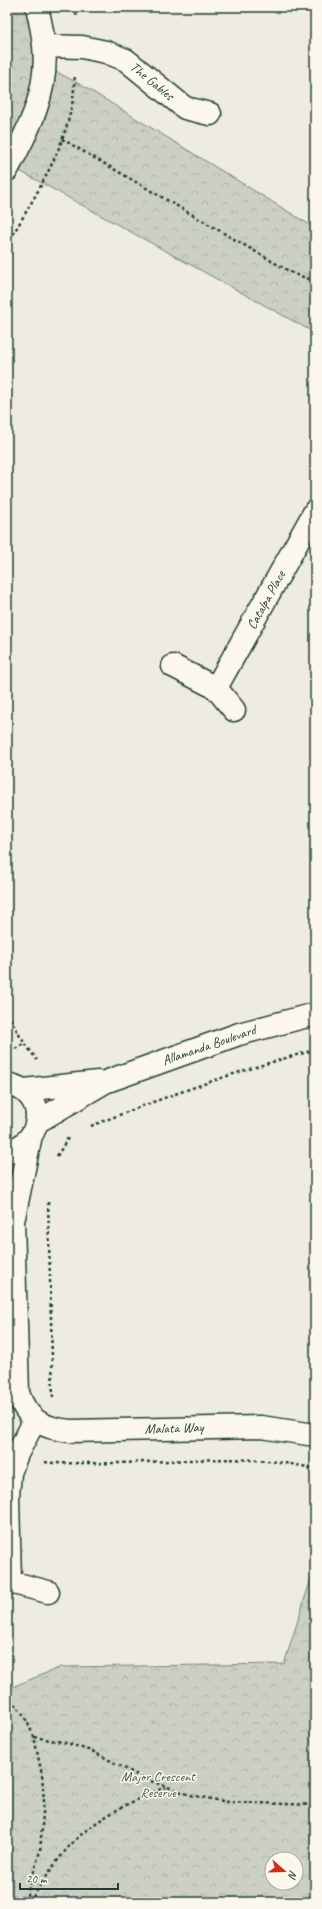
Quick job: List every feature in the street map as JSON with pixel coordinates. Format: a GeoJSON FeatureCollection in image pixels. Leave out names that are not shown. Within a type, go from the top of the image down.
{"type":"FeatureCollection","features":[{"type":"Feature","properties":{"kind":"street"},"geometry":{"type":"LineString","coordinates":[[7,170],[30,128],[38,105],[44,76],[44,46],[38,7]]}},
{"type":"Feature","properties":{"kind":"street","name":"The Gables"},"geometry":{"type":"LineString","coordinates":[[44,46],[82,47],[106,52],[126,60],[185,108],[210,114]]}},
{"type":"Feature","properties":{"kind":"street","name":"Catalpa Place"},"geometry":{"type":"LineString","coordinates":[[216,688],[315,511]]}},
{"type":"Feature","properties":{"kind":"street"},"geometry":{"type":"LineString","coordinates":[[173,666],[216,688],[234,710]]}},
{"type":"Feature","properties":{"kind":"street","name":"Allamanda Boulevard"},"geometry":{"type":"LineString","coordinates":[[7,1152],[15,1150],[34,1131],[105,1082],[239,1034],[315,1014]]}},
{"type":"Feature","properties":{"kind":"street","name":"Allamanda Boulevard"},"geometry":{"type":"LineString","coordinates":[[13,1083],[105,1082]]}},
{"type":"Feature","properties":{"kind":"street"},"geometry":{"type":"LineString","coordinates":[[13,1083],[30,1096],[35,1104],[34,1131]]}},
{"type":"Feature","properties":{"kind":"street","name":"Malata Way"},"geometry":{"type":"LineString","coordinates":[[13,1221],[34,1131]]}},
{"type":"Feature","properties":{"kind":"street","name":"Malata Way"},"geometry":{"type":"LineString","coordinates":[[7,1195],[13,1221],[16,1379],[18,1393],[27,1414],[35,1420],[58,1430],[70,1431],[261,1427],[315,1435]]}},
{"type":"Feature","properties":{"kind":"street"},"geometry":{"type":"LineString","coordinates":[[35,1420],[17,1454],[10,1473],[8,1582],[48,1592]]}},
{"type":"Feature","properties":{"kind":"path"},"geometry":{"type":"LineString","coordinates":[[7,245],[51,164],[62,139],[71,109],[75,74]]}},
{"type":"Feature","properties":{"kind":"path"},"geometry":{"type":"LineString","coordinates":[[62,139],[294,274],[315,281]]}},
{"type":"Feature","properties":{"kind":"path"},"geometry":{"type":"LineString","coordinates":[[7,1013],[25,1043],[41,1064]]}},
{"type":"Feature","properties":{"kind":"path"},"geometry":{"type":"LineString","coordinates":[[15,1049],[25,1043]]}},
{"type":"Feature","properties":{"kind":"path"},"geometry":{"type":"LineString","coordinates":[[86,1128],[142,1106],[268,1063],[315,1050]]}},
{"type":"Feature","properties":{"kind":"path"},"geometry":{"type":"LineString","coordinates":[[47,1195],[53,1402]]}},
{"type":"Feature","properties":{"kind":"path"},"geometry":{"type":"LineString","coordinates":[[17,1454],[30,1460],[47,1463],[112,1464],[230,1460],[290,1462],[315,1469]]}},
{"type":"Feature","properties":{"kind":"path"},"geometry":{"type":"LineString","coordinates":[[8,1582],[8,1693],[25,1717],[34,1737],[42,1775],[43,1825],[40,1852],[28,1891],[29,1902]]}},
{"type":"Feature","properties":{"kind":"path"},"geometry":{"type":"LineString","coordinates":[[34,1737],[67,1743],[94,1752],[145,1779],[196,1796],[228,1802],[315,1805]]}},
{"type":"Feature","properties":{"kind":"path"},"geometry":{"type":"LineString","coordinates":[[29,1902],[68,1847],[84,1833],[122,1806],[166,1787]]}},
{"type":"Feature","properties":{"kind":"green space"},"geometry":{"type":"Polygon","coordinates":[[[7,7],[37,7],[44,65],[83,86],[315,228],[315,333],[7,164],[7,7]]]}},
{"type":"Feature","properties":{"kind":"green space","name":"Major Crescent Reserve"},"geometry":{"type":"Polygon","coordinates":[[[315,1566],[315,1902],[7,1902],[7,1689],[61,1667],[284,1664],[315,1566]]]}}]}
